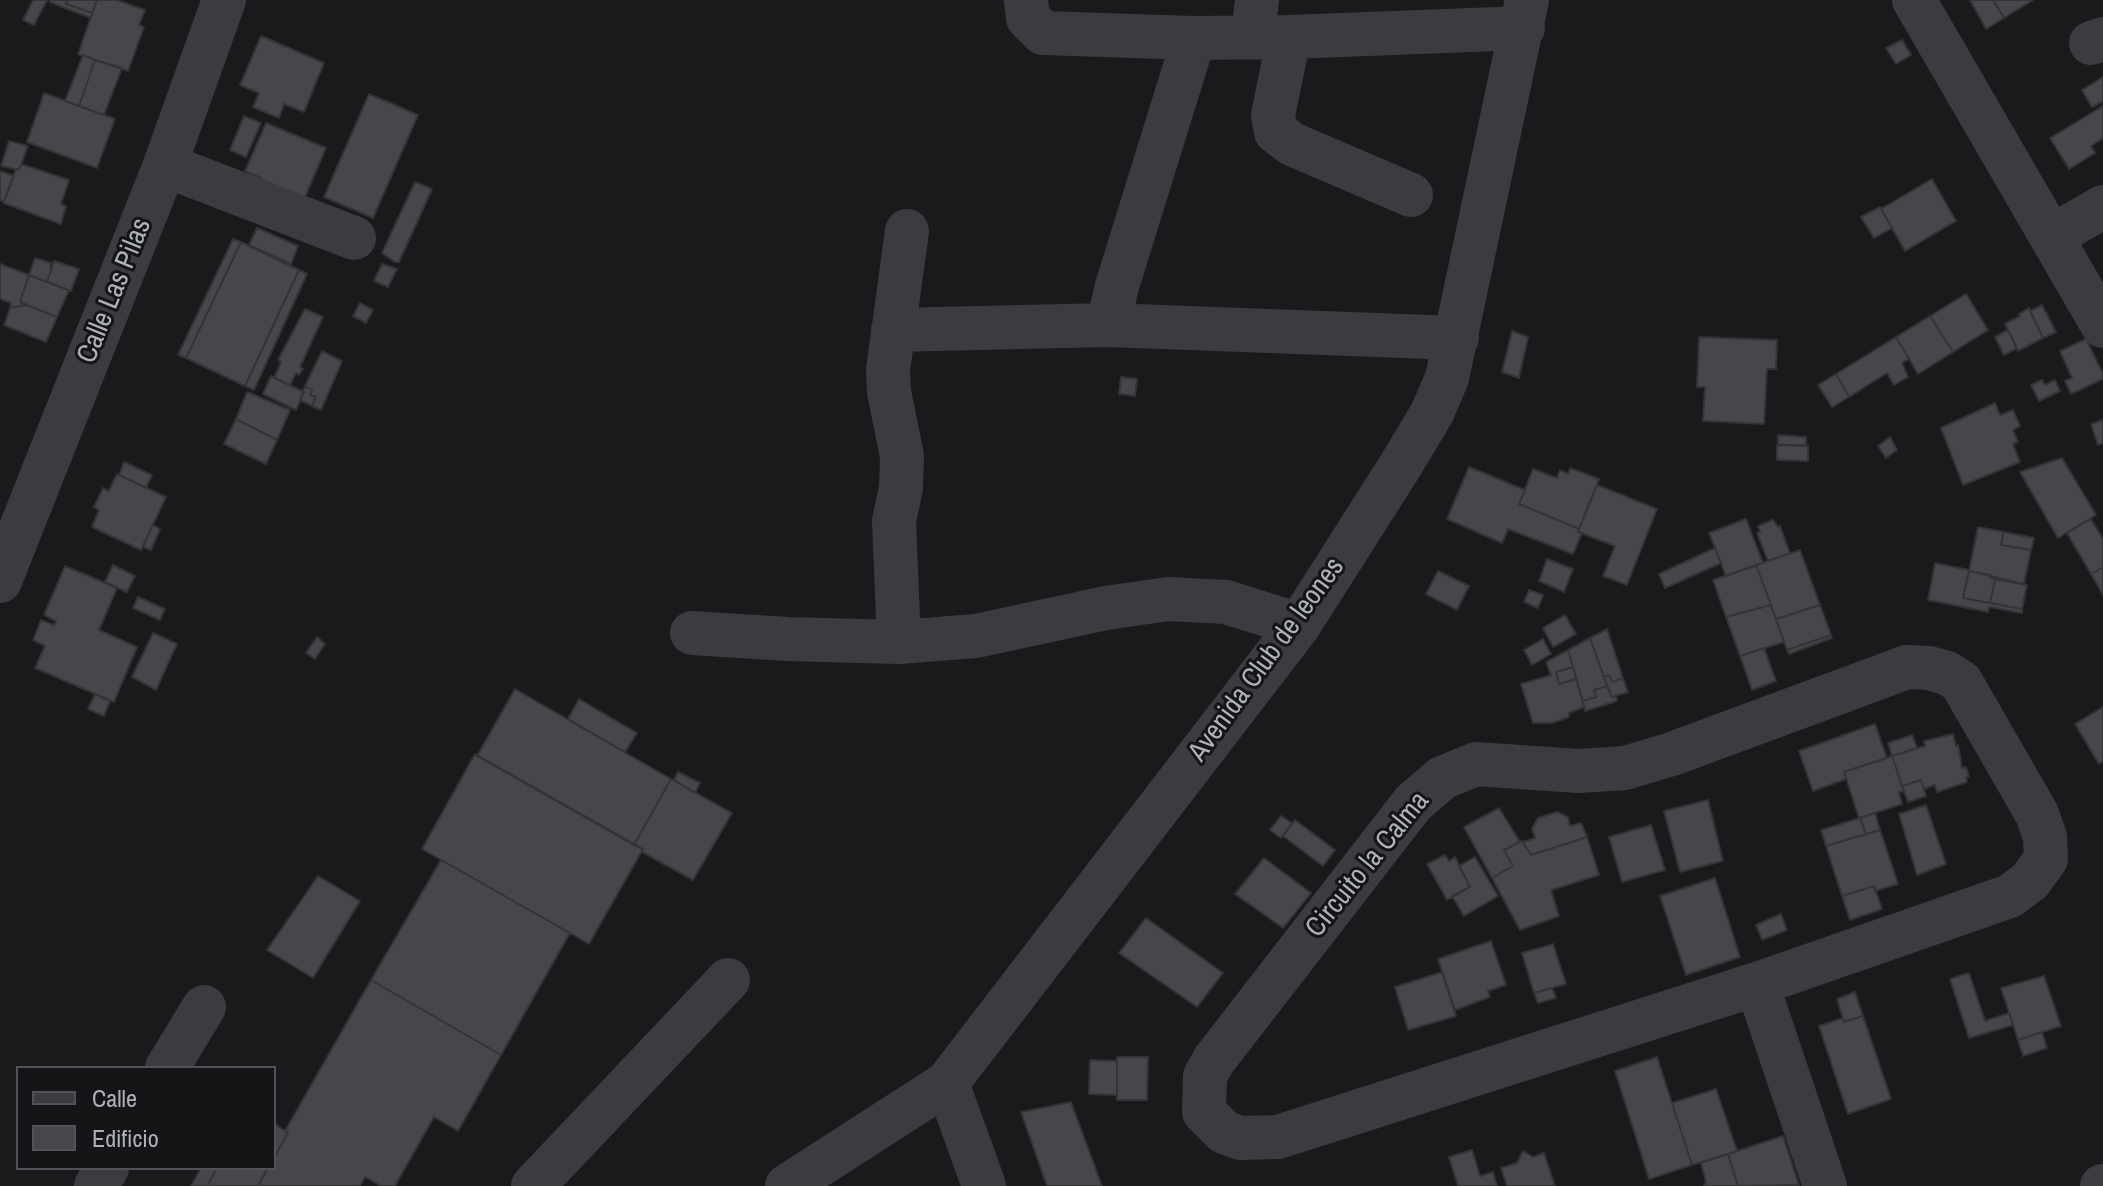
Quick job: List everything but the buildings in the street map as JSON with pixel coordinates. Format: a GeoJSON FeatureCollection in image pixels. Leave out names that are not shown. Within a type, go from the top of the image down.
{"type":"FeatureCollection","features":[{"type":"Feature","properties":{"kind":"street","name":"Calle Las Pilas"},"geometry":{"type":"LineString","coordinates":[[0,581],[165,165],[224,0]]}},
{"type":"Feature","properties":{"kind":"street"},"geometry":{"type":"LineString","coordinates":[[1026,0],[1028,18],[1043,33],[1194,38],[1266,24],[1525,14]]}},
{"type":"Feature","properties":{"kind":"street"},"geometry":{"type":"LineString","coordinates":[[1914,0],[2103,326]]}},
{"type":"Feature","properties":{"kind":"street","name":"Avenida Club de leones"},"geometry":{"type":"LineString","coordinates":[[787,1186],[947,1083],[1299,625],[1432,413],[1447,378],[1525,14]]}},
{"type":"Feature","properties":{"kind":"street"},"geometry":{"type":"LineString","coordinates":[[1266,24],[1276,132],[1292,144],[1411,195]]}},
{"type":"Feature","properties":{"kind":"street"},"geometry":{"type":"LineString","coordinates":[[1108,325],[1117,286],[1194,38]]}},
{"type":"Feature","properties":{"kind":"street"},"geometry":{"type":"LineString","coordinates":[[165,165],[354,238]]}},
{"type":"Feature","properties":{"kind":"street"},"geometry":{"type":"LineString","coordinates":[[2052,236],[2103,207]]}},
{"type":"Feature","properties":{"kind":"street"},"geometry":{"type":"LineString","coordinates":[[899,642],[894,521],[901,488],[902,456],[889,392],[888,352],[907,231]]}},
{"type":"Feature","properties":{"kind":"street"},"geometry":{"type":"LineString","coordinates":[[893,330],[1108,325],[1457,338]]}},
{"type":"Feature","properties":{"kind":"street"},"geometry":{"type":"LineString","coordinates":[[692,633],[899,642],[976,636],[1106,608],[1168,599],[1226,602],[1299,625]]}},
{"type":"Feature","properties":{"kind":"street","name":"Circuito la Calma"},"geometry":{"type":"LineString","coordinates":[[1907,667],[1947,673],[1961,682],[2037,814],[2045,837],[2046,859],[2030,881],[2010,896],[1757,984],[1278,1137],[1240,1138],[1224,1132],[1204,1112],[1205,1076],[1214,1060],[1413,803],[1442,778],[1476,764],[1579,771],[1625,768],[1672,754],[1907,667]]}},
{"type":"Feature","properties":{"kind":"street"},"geometry":{"type":"LineString","coordinates":[[533,1186],[728,980]]}},
{"type":"Feature","properties":{"kind":"street"},"geometry":{"type":"LineString","coordinates":[[1757,984],[1825,1186]]}},
{"type":"Feature","properties":{"kind":"street"},"geometry":{"type":"LineString","coordinates":[[168,1066],[204,1007]]}},
{"type":"Feature","properties":{"kind":"street"},"geometry":{"type":"LineString","coordinates":[[947,1083],[984,1186]]}}]}
